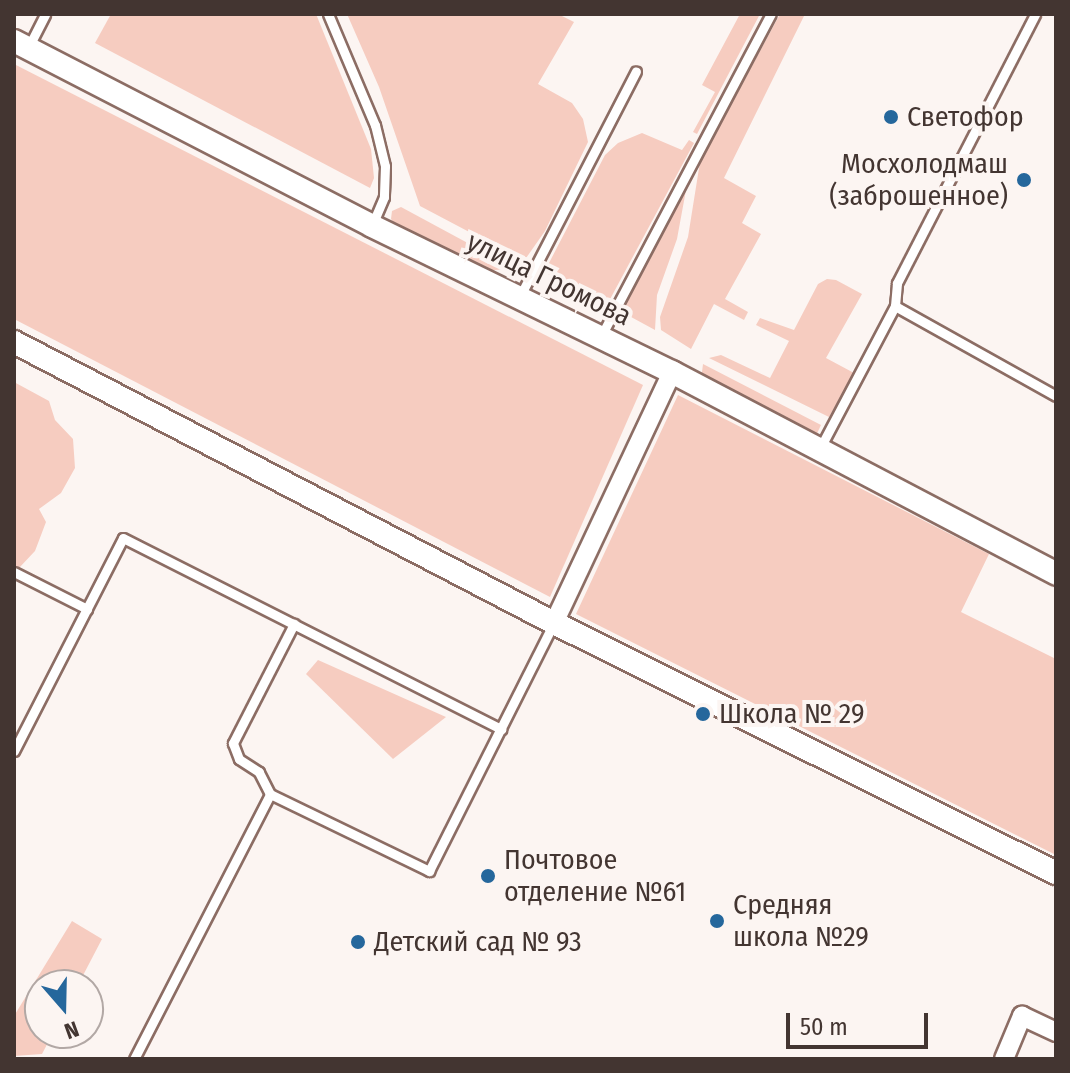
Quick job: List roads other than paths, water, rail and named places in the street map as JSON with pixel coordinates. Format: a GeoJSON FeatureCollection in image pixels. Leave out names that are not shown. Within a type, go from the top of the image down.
{"type":"FeatureCollection","features":[{"type":"Feature","properties":{"kind":"street","name":"улица Громова"},"geometry":{"type":"LineString","coordinates":[[21,44],[372,226],[672,372],[1056,574]]}},
{"type":"Feature","properties":{"kind":"street"},"geometry":{"type":"LineString","coordinates":[[14,342],[554,623],[1056,873]]}},
{"type":"Feature","properties":{"kind":"street"},"geometry":{"type":"LineString","coordinates":[[554,623],[672,372]]}},
{"type":"Feature","properties":{"kind":"street"},"geometry":{"type":"LineString","coordinates":[[1004,1059],[1022,1016],[1056,1032]]}},
{"type":"Feature","properties":{"kind":"lane"},"geometry":{"type":"LineString","coordinates":[[21,44],[45,14]]}},
{"type":"Feature","properties":{"kind":"lane"},"geometry":{"type":"LineString","coordinates":[[328,14],[375,125],[385,166],[384,197],[372,226]]}},
{"type":"Feature","properties":{"kind":"lane"},"geometry":{"type":"LineString","coordinates":[[600,338],[771,14]]}},
{"type":"Feature","properties":{"kind":"lane"},"geometry":{"type":"LineString","coordinates":[[819,450],[895,306],[897,283],[1035,14]]}},
{"type":"Feature","properties":{"kind":"lane"},"geometry":{"type":"LineString","coordinates":[[519,298],[636,71]]}},
{"type":"Feature","properties":{"kind":"lane"},"geometry":{"type":"LineString","coordinates":[[895,306],[1056,396]]}},
{"type":"Feature","properties":{"kind":"lane"},"geometry":{"type":"LineString","coordinates":[[14,751],[123,538],[501,729]]}},
{"type":"Feature","properties":{"kind":"lane"},"geometry":{"type":"LineString","coordinates":[[14,572],[87,609]]}},
{"type":"Feature","properties":{"kind":"lane"},"geometry":{"type":"LineString","coordinates":[[294,624],[233,743],[239,759],[259,772],[270,794],[429,871],[554,623]]}},
{"type":"Feature","properties":{"kind":"lane"},"geometry":{"type":"LineString","coordinates":[[134,1059],[270,794]]}},
{"type":"Feature","properties":{"kind":"place","name":"Светофор"},"geometry":{"type":"Point","coordinates":[891,117]}},
{"type":"Feature","properties":{"kind":"place","name":"Мосхолодмаш (заброшенное)"},"geometry":{"type":"Point","coordinates":[1024,180]}},
{"type":"Feature","properties":{"kind":"place","name":"Школа № 29"},"geometry":{"type":"Point","coordinates":[703,714]}},
{"type":"Feature","properties":{"kind":"place","name":"Почтовое отделение №61"},"geometry":{"type":"Point","coordinates":[488,876]}},
{"type":"Feature","properties":{"kind":"place","name":"Средняя школа №29"},"geometry":{"type":"Point","coordinates":[717,921]}},
{"type":"Feature","properties":{"kind":"place","name":"Детский сад № 93"},"geometry":{"type":"Point","coordinates":[358,942]}}]}
